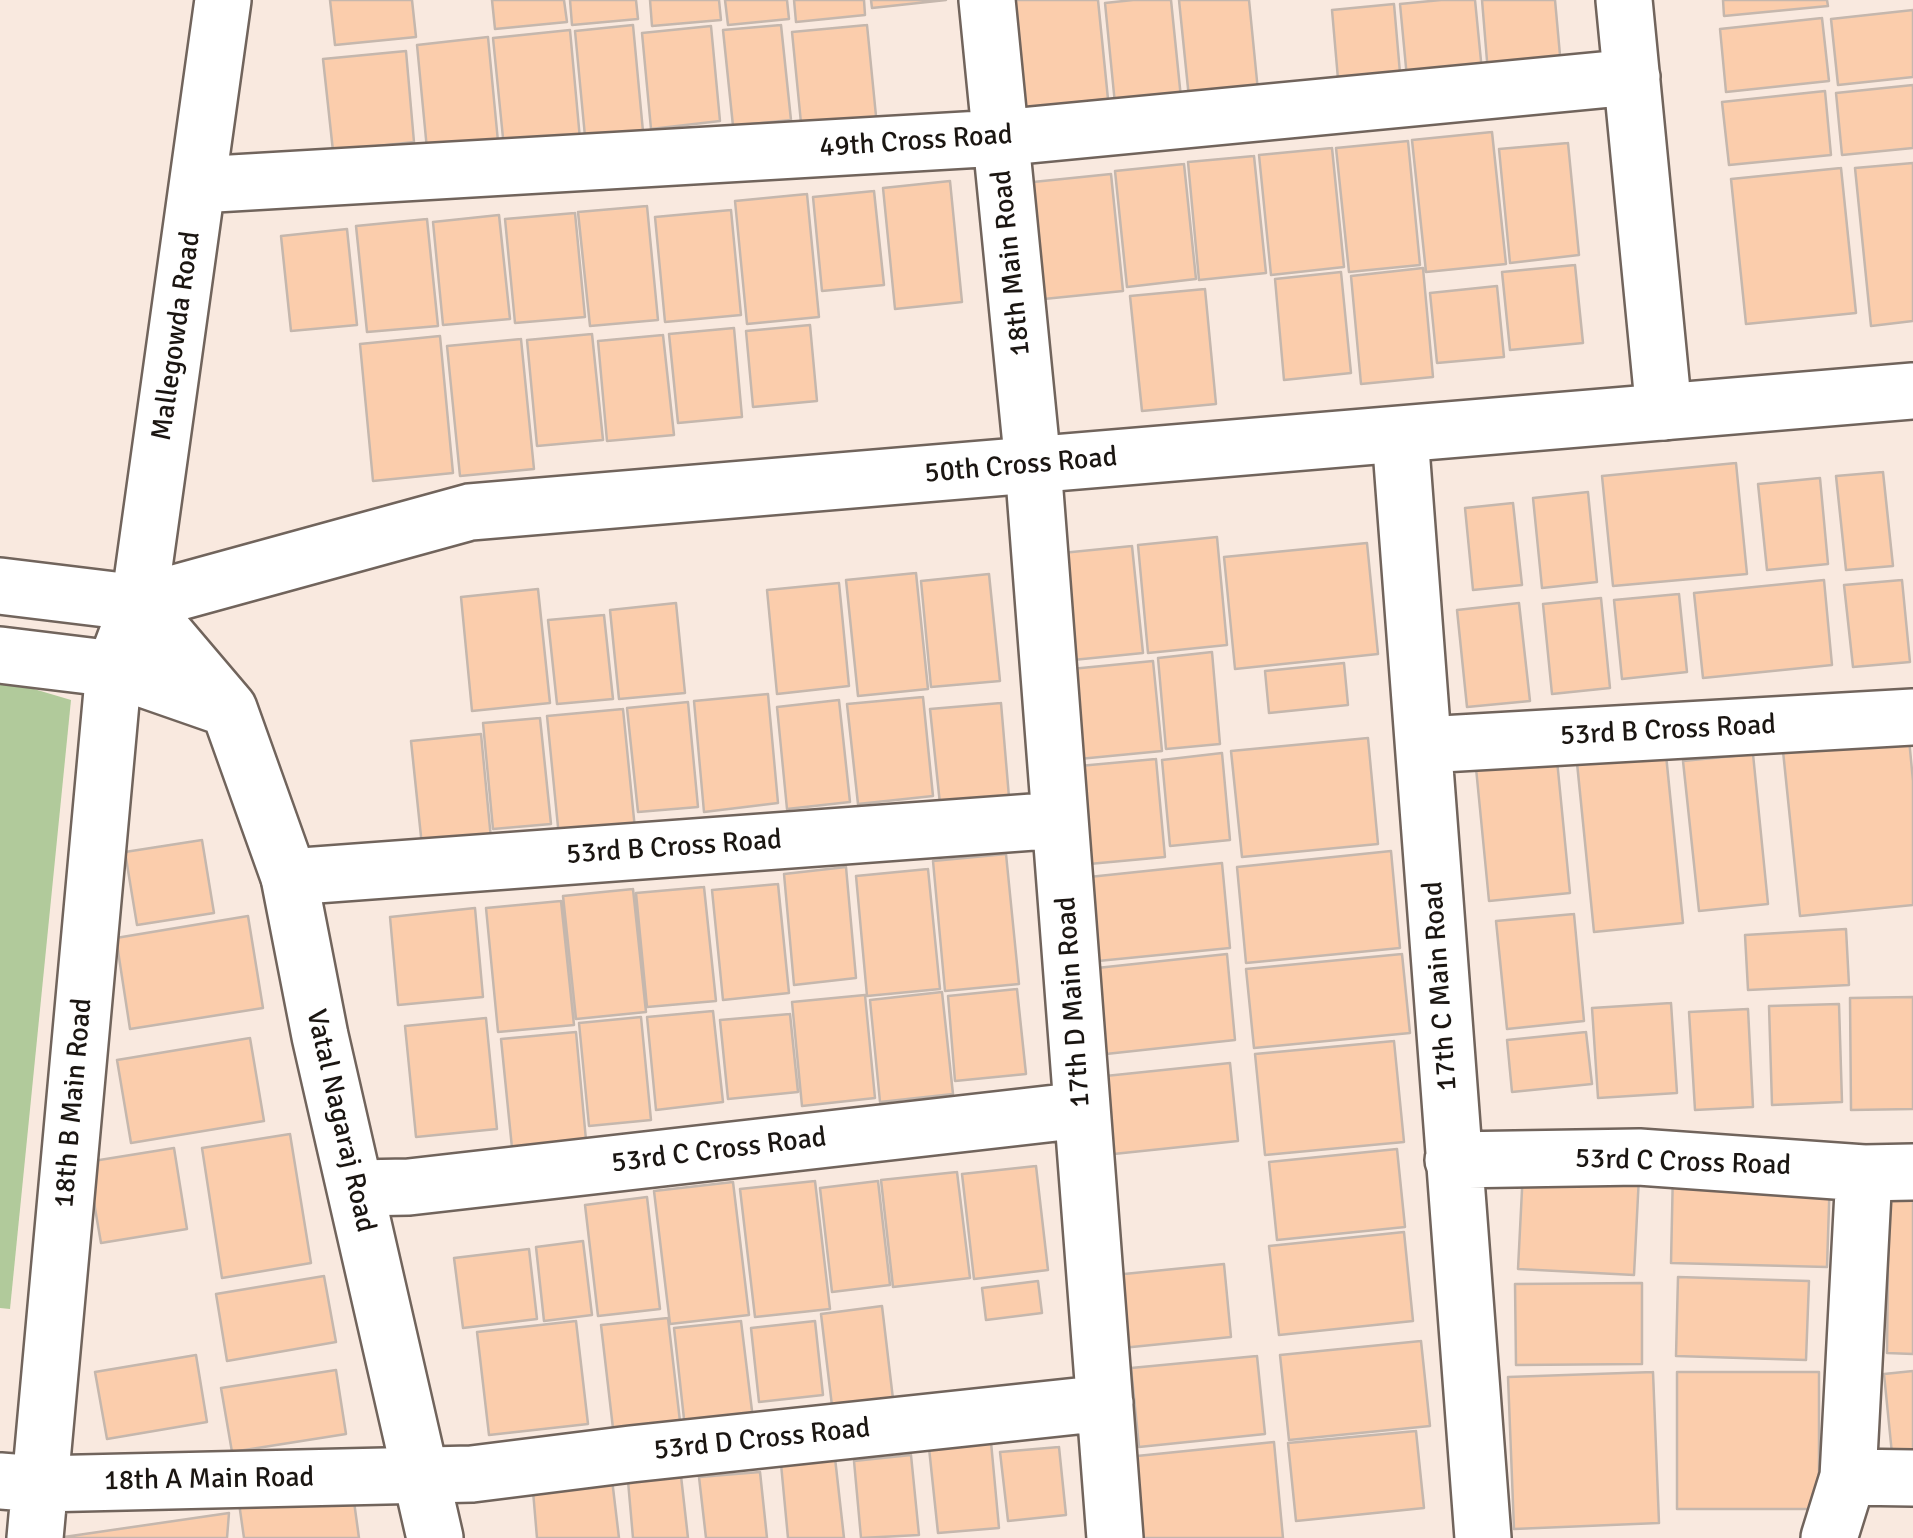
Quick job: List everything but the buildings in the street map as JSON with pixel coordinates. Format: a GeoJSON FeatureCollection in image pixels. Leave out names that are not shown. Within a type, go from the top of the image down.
{"type":"FeatureCollection","features":[{"type":"Feature","properties":{"kind":"street","name":"Mallegowda Road"},"geometry":{"type":"LineString","coordinates":[[114,668],[139,603],[223,0]]}},
{"type":"Feature","properties":{"kind":"street","name":"18th Main Road"},"geometry":{"type":"LineString","coordinates":[[987,0],[1032,465]]}},
{"type":"Feature","properties":{"kind":"street"},"geometry":{"type":"LineString","coordinates":[[1624,0],[1664,412]]}},
{"type":"Feature","properties":{"kind":"street","name":"49th Cross Road"},"geometry":{"type":"LineString","coordinates":[[198,186],[998,138],[1632,77]]}},
{"type":"Feature","properties":{"kind":"street","name":"50th Cross Road"},"geometry":{"type":"LineString","coordinates":[[139,603],[470,512],[1913,392]]}},
{"type":"Feature","properties":{"kind":"street","name":"17th C Main Road"},"geometry":{"type":"LineString","coordinates":[[1400,435],[1482,1538]]}},
{"type":"Feature","properties":{"kind":"street","name":"17th D Main Road"},"geometry":{"type":"LineString","coordinates":[[1032,465],[1115,1538]]}},
{"type":"Feature","properties":{"kind":"street"},"geometry":{"type":"LineString","coordinates":[[0,586],[139,603]]}},
{"type":"Feature","properties":{"kind":"street","name":"Vatal Nagaraj Road"},"geometry":{"type":"LineString","coordinates":[[139,603],[228,708],[289,877],[320,1036],[434,1538]]}},
{"type":"Feature","properties":{"kind":"street"},"geometry":{"type":"LineString","coordinates":[[0,656],[114,668],[228,708]]}},
{"type":"Feature","properties":{"kind":"street","name":"18th B Main Road"},"geometry":{"type":"LineString","coordinates":[[36,1538],[20,1483],[114,668]]}},
{"type":"Feature","properties":{"kind":"street","name":"53rd B Cross Road"},"geometry":{"type":"LineString","coordinates":[[1424,745],[1913,717]]}},
{"type":"Feature","properties":{"kind":"street","name":"53rd B Cross Road"},"geometry":{"type":"LineString","coordinates":[[289,877],[1060,820]]}},
{"type":"Feature","properties":{"kind":"street","name":"53rd C Cross Road"},"geometry":{"type":"LineString","coordinates":[[356,1188],[408,1187],[1082,1110]]}},
{"type":"Feature","properties":{"kind":"street","name":"53rd C Cross Road"},"geometry":{"type":"LineString","coordinates":[[1453,1160],[1638,1157],[1889,1172]]}},
{"type":"Feature","properties":{"kind":"street"},"geometry":{"type":"LineString","coordinates":[[1829,1538],[1848,1478],[1889,1172]]}},
{"type":"Feature","properties":{"kind":"street","name":"53rd D Cross Road"},"geometry":{"type":"LineString","coordinates":[[419,1475],[472,1474],[1104,1403]]}},
{"type":"Feature","properties":{"kind":"street","name":"18th A Main Road"},"geometry":{"type":"LineString","coordinates":[[20,1483],[419,1475]]}},
{"type":"Feature","properties":{"kind":"street"},"geometry":{"type":"LineString","coordinates":[[1848,1478],[1913,1478]]}},
{"type":"Feature","properties":{"kind":"green space"},"geometry":{"type":"Polygon","coordinates":[[[0,679],[71,700],[10,1309],[0,1308],[0,679]]]}}]}
